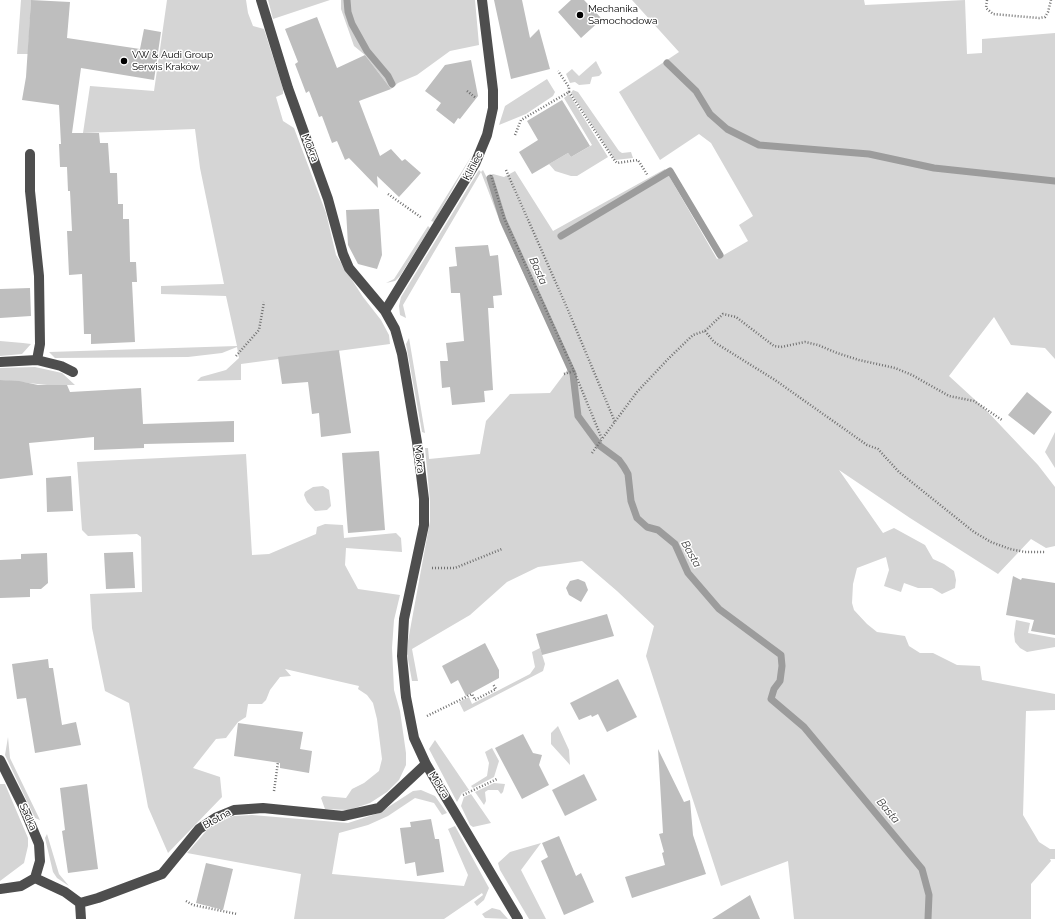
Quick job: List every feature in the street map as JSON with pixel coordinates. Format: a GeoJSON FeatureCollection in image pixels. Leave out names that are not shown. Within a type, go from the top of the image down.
{"type":"FeatureCollection","features":[{"type":"Feature","properties":{"kind":"street","name":"Mokra"},"geometry":{"type":"LineString","coordinates":[[261,0],[288,88],[326,192],[342,254],[350,268],[385,311],[395,329],[402,354],[417,442],[424,499],[424,525],[404,618],[402,656],[406,697],[412,730],[418,749],[426,764],[518,919]]}},
{"type":"Feature","properties":{"kind":"street","name":"Kliniec"},"geometry":{"type":"LineString","coordinates":[[385,311],[475,164],[487,135],[493,108],[493,90],[482,0]]}},
{"type":"Feature","properties":{"kind":"street"},"geometry":{"type":"LineString","coordinates":[[30,154],[30,191],[39,276],[40,344],[37,360]]}},
{"type":"Feature","properties":{"kind":"street"},"geometry":{"type":"LineString","coordinates":[[0,362],[37,360],[61,366],[73,372]]}},
{"type":"Feature","properties":{"kind":"street","name":"Sadka"},"geometry":{"type":"LineString","coordinates":[[0,760],[35,832],[39,844],[40,861],[35,878]]}},
{"type":"Feature","properties":{"kind":"street","name":"Błotna"},"geometry":{"type":"LineString","coordinates":[[80,903],[98,898],[162,874],[200,829],[217,817],[234,810],[263,808],[343,816],[379,808],[426,764]]}},
{"type":"Feature","properties":{"kind":"street"},"geometry":{"type":"LineString","coordinates":[[0,889],[21,886],[35,878],[65,892],[80,903],[81,919]]}},
{"type":"Feature","properties":{"kind":"path"},"geometry":{"type":"LineString","coordinates":[[987,0],[986,8],[993,14],[1039,18],[1048,12],[1051,0]]}},
{"type":"Feature","properties":{"kind":"path"},"geometry":{"type":"LineString","coordinates":[[558,71],[569,87],[569,92],[615,161],[617,163],[638,160],[648,176]]}},
{"type":"Feature","properties":{"kind":"path"},"geometry":{"type":"LineString","coordinates":[[515,136],[521,120],[569,92]]}},
{"type":"Feature","properties":{"kind":"path"},"geometry":{"type":"LineString","coordinates":[[506,170],[568,310],[615,422]]}},
{"type":"Feature","properties":{"kind":"path"},"geometry":{"type":"LineString","coordinates":[[491,176],[504,218],[573,371],[602,440]]}},
{"type":"Feature","properties":{"kind":"path"},"geometry":{"type":"LineString","coordinates":[[388,194],[423,219]]}},
{"type":"Feature","properties":{"kind":"path"},"geometry":{"type":"LineString","coordinates":[[236,356],[259,330],[264,302]]}},
{"type":"Feature","properties":{"kind":"path"},"geometry":{"type":"LineString","coordinates":[[592,453],[637,392],[693,335],[705,331],[723,314],[736,317],[774,346],[781,347],[805,342],[818,345],[837,354],[895,368],[912,375],[949,396],[974,401],[1002,420]]}},
{"type":"Feature","properties":{"kind":"path"},"geometry":{"type":"LineString","coordinates":[[705,331],[714,342],[775,380],[867,445],[878,450],[899,472],[974,532],[991,542],[1010,548],[1025,552],[1046,552]]}},
{"type":"Feature","properties":{"kind":"path"},"geometry":{"type":"LineString","coordinates":[[564,374],[573,371]]}},
{"type":"Feature","properties":{"kind":"path"},"geometry":{"type":"LineString","coordinates":[[429,568],[455,568],[502,549]]}},
{"type":"Feature","properties":{"kind":"path"},"geometry":{"type":"LineString","coordinates":[[426,716],[472,694],[475,700],[496,689],[493,684]]}},
{"type":"Feature","properties":{"kind":"path"},"geometry":{"type":"LineString","coordinates":[[273,794],[278,762]]}},
{"type":"Feature","properties":{"kind":"path"},"geometry":{"type":"LineString","coordinates":[[470,792],[497,779]]}},
{"type":"Feature","properties":{"kind":"path"},"geometry":{"type":"LineString","coordinates":[[186,901],[193,905],[237,914]]}},
{"type":"Feature","properties":{"kind":"shaded area"},"geometry":{"type":"Polygon","coordinates":[[[21,0],[31,0],[28,54],[17,54],[21,0]]]}},
{"type":"Feature","properties":{"kind":"shaded area"},"geometry":{"type":"Polygon","coordinates":[[[167,0],[246,0],[248,13],[253,26],[264,29],[283,89],[283,94],[276,97],[283,121],[294,128],[326,213],[336,255],[363,297],[381,320],[389,335],[390,344],[241,364],[241,380],[197,381],[201,377],[226,370],[239,358],[237,347],[222,353],[188,357],[55,358],[49,352],[237,346],[226,296],[161,294],[161,286],[224,284],[200,168],[195,129],[83,133],[90,86],[154,91],[167,0]]]}},
{"type":"Feature","properties":{"kind":"shaded area"},"geometry":{"type":"Polygon","coordinates":[[[268,0],[330,0],[273,19],[268,0]]]}},
{"type":"Feature","properties":{"kind":"shaded area"},"geometry":{"type":"Polygon","coordinates":[[[341,0],[475,0],[479,45],[450,51],[417,75],[398,83],[391,89],[365,55],[354,46],[341,9],[341,0]]]}},
{"type":"Feature","properties":{"kind":"shaded area"},"geometry":{"type":"Polygon","coordinates":[[[632,0],[864,0],[865,5],[965,0],[967,54],[982,53],[982,39],[1055,33],[1055,359],[1045,348],[1011,345],[994,317],[949,376],[985,409],[1038,465],[1055,487],[1055,546],[1046,548],[1031,539],[998,574],[910,518],[839,470],[883,533],[894,528],[925,545],[933,559],[954,571],[956,580],[955,588],[942,594],[932,588],[918,588],[904,583],[901,592],[884,586],[889,570],[886,557],[857,568],[853,584],[852,603],[854,610],[867,624],[877,632],[905,636],[909,646],[920,653],[933,653],[957,665],[980,666],[982,680],[1055,694],[1055,710],[1026,711],[1023,815],[1039,842],[1050,849],[1055,849],[1055,859],[1050,859],[1051,861],[1031,884],[1031,919],[794,919],[788,861],[721,886],[646,656],[654,626],[582,561],[538,567],[507,582],[470,615],[412,649],[418,681],[412,681],[407,654],[408,641],[430,521],[430,501],[425,448],[428,448],[429,459],[480,454],[486,421],[510,394],[550,393],[568,369],[502,227],[481,172],[483,170],[487,178],[493,174],[504,177],[515,171],[553,231],[665,169],[717,259],[748,241],[739,225],[753,216],[711,143],[699,134],[660,160],[619,92],[679,52],[632,0]]]}},
{"type":"Feature","properties":{"kind":"shaded area"},"geometry":{"type":"Polygon","coordinates":[[[596,61],[602,73],[599,76],[592,77],[590,84],[579,85],[575,82],[570,83],[566,74],[572,69],[579,76],[596,61]]]}},
{"type":"Feature","properties":{"kind":"shaded area"},"geometry":{"type":"Polygon","coordinates":[[[547,79],[555,92],[553,96],[526,114],[499,125],[505,106],[547,79]]]}},
{"type":"Feature","properties":{"kind":"shaded area"},"geometry":{"type":"Polygon","coordinates":[[[573,90],[578,92],[619,151],[622,153],[631,152],[633,158],[615,160],[571,93],[573,90]]]}},
{"type":"Feature","properties":{"kind":"shaded area"},"geometry":{"type":"Polygon","coordinates":[[[569,94],[608,157],[577,176],[571,176],[555,171],[549,164],[568,153],[571,157],[592,145],[564,98],[569,94]]]}},
{"type":"Feature","properties":{"kind":"shaded area"},"geometry":{"type":"Polygon","coordinates":[[[472,155],[434,222],[431,221],[472,155]]]}},
{"type":"Feature","properties":{"kind":"shaded area"},"geometry":{"type":"Polygon","coordinates":[[[479,170],[481,172],[403,305],[406,318],[400,315],[399,306],[401,297],[479,170]]]}},
{"type":"Feature","properties":{"kind":"shaded area"},"geometry":{"type":"Polygon","coordinates":[[[428,226],[430,228],[400,276],[395,281],[386,283],[394,279],[428,226]]]}},
{"type":"Feature","properties":{"kind":"shaded area"},"geometry":{"type":"Polygon","coordinates":[[[409,338],[425,433],[422,432],[406,344],[409,338]]]}},
{"type":"Feature","properties":{"kind":"shaded area"},"geometry":{"type":"Polygon","coordinates":[[[0,341],[31,344],[22,354],[0,356],[0,341]]]}},
{"type":"Feature","properties":{"kind":"shaded area"},"geometry":{"type":"Polygon","coordinates":[[[35,367],[62,373],[75,385],[47,385],[0,380],[0,368],[35,367]]]}},
{"type":"Feature","properties":{"kind":"shaded area"},"geometry":{"type":"Polygon","coordinates":[[[1055,432],[1055,468],[1045,452],[1055,432]]]}},
{"type":"Feature","properties":{"kind":"shaded area"},"geometry":{"type":"Polygon","coordinates":[[[246,454],[252,555],[269,554],[316,534],[317,527],[325,524],[343,525],[344,538],[396,533],[401,538],[402,552],[346,548],[345,565],[358,589],[400,595],[394,620],[392,648],[394,690],[400,711],[406,753],[406,765],[399,780],[387,792],[370,803],[349,810],[325,809],[321,798],[323,796],[346,798],[352,789],[364,783],[379,771],[382,759],[377,719],[373,703],[367,695],[358,689],[359,686],[285,669],[291,676],[280,677],[262,704],[248,704],[246,717],[238,722],[226,738],[216,739],[193,768],[220,777],[222,797],[168,853],[148,807],[129,703],[105,691],[92,628],[90,594],[142,592],[141,537],[137,534],[88,536],[82,530],[77,462],[246,454]]]}},
{"type":"Feature","properties":{"kind":"shaded area"},"geometry":{"type":"Polygon","coordinates":[[[323,486],[329,490],[331,506],[327,510],[315,511],[307,502],[304,495],[305,492],[313,487],[323,486]]]}},
{"type":"Feature","properties":{"kind":"shaded area"},"geometry":{"type":"Polygon","coordinates":[[[1016,620],[1030,623],[1028,633],[1055,638],[1055,647],[1027,652],[1020,648],[1015,642],[1014,634],[1016,620]]]}},
{"type":"Feature","properties":{"kind":"shaded area"},"geometry":{"type":"Polygon","coordinates":[[[540,648],[545,664],[543,671],[464,712],[459,702],[469,697],[472,704],[530,674],[535,667],[532,652],[540,648]]]}},
{"type":"Feature","properties":{"kind":"shaded area"},"geometry":{"type":"Polygon","coordinates":[[[558,726],[569,750],[570,765],[551,744],[551,733],[558,726]]]}},
{"type":"Feature","properties":{"kind":"shaded area"},"geometry":{"type":"Polygon","coordinates":[[[8,737],[10,758],[40,820],[35,818],[5,755],[8,737]]]}},
{"type":"Feature","properties":{"kind":"shaded area"},"geometry":{"type":"Polygon","coordinates":[[[435,740],[469,790],[462,793],[457,802],[429,749],[435,740]]]}},
{"type":"Feature","properties":{"kind":"shaded area"},"geometry":{"type":"Polygon","coordinates":[[[492,748],[499,761],[494,777],[473,788],[471,786],[487,776],[489,763],[485,752],[492,748]]]}},
{"type":"Feature","properties":{"kind":"shaded area"},"geometry":{"type":"Polygon","coordinates":[[[494,783],[505,784],[503,792],[501,794],[498,790],[488,790],[485,792],[486,801],[484,805],[475,792],[494,783]]]}},
{"type":"Feature","properties":{"kind":"shaded area"},"geometry":{"type":"Polygon","coordinates":[[[0,784],[5,784],[28,838],[28,846],[24,863],[0,881],[0,784]]]}},
{"type":"Feature","properties":{"kind":"shaded area"},"geometry":{"type":"Polygon","coordinates":[[[421,790],[435,796],[447,813],[442,815],[434,803],[415,798],[388,816],[368,825],[339,833],[332,874],[464,886],[468,875],[448,829],[455,826],[489,888],[484,900],[477,906],[474,902],[483,895],[482,893],[444,919],[294,919],[301,874],[187,853],[207,830],[221,821],[234,816],[252,815],[348,823],[379,813],[413,791],[421,790]]]}},
{"type":"Feature","properties":{"kind":"shaded area"},"geometry":{"type":"Polygon","coordinates":[[[471,794],[491,823],[473,827],[470,825],[461,806],[464,797],[471,794]]]}},
{"type":"Feature","properties":{"kind":"shaded area"},"geometry":{"type":"Polygon","coordinates":[[[47,834],[59,874],[69,886],[57,878],[53,872],[45,838],[47,834]]]}},
{"type":"Feature","properties":{"kind":"shaded area"},"geometry":{"type":"Polygon","coordinates":[[[541,843],[521,870],[546,919],[529,919],[500,870],[498,863],[510,852],[541,843]]]}},
{"type":"Feature","properties":{"kind":"shaded area"},"geometry":{"type":"Polygon","coordinates":[[[492,908],[500,910],[508,919],[485,918],[482,914],[492,908]]]}},
{"type":"Feature","properties":{"kind":"building"},"geometry":{"type":"Polygon","coordinates":[[[31,0],[70,2],[67,38],[140,49],[144,29],[161,32],[154,80],[81,68],[72,133],[99,133],[100,143],[108,143],[110,173],[117,173],[118,204],[123,204],[123,219],[129,219],[130,262],[136,262],[137,282],[132,282],[135,342],[91,344],[91,334],[84,334],[82,274],[69,275],[67,231],[72,231],[70,191],[68,191],[67,167],[60,167],[59,144],[61,144],[59,105],[22,100],[26,77],[31,0]]]}},
{"type":"Feature","properties":{"kind":"building"},"geometry":{"type":"Polygon","coordinates":[[[494,0],[522,0],[530,38],[539,29],[550,69],[511,79],[494,0]]]}},
{"type":"Feature","properties":{"kind":"building","name":"Mechanika Samochodowa"},"geometry":{"type":"Polygon","coordinates":[[[571,0],[584,0],[602,19],[581,38],[558,12],[571,0]]]}},
{"type":"Feature","properties":{"kind":"building"},"geometry":{"type":"Polygon","coordinates":[[[317,17],[337,68],[365,55],[391,89],[359,101],[380,156],[391,149],[402,161],[405,159],[421,173],[399,197],[377,176],[378,188],[349,158],[345,160],[337,141],[332,143],[322,116],[319,117],[309,91],[306,93],[295,64],[298,62],[285,29],[317,17]]]}},
{"type":"Feature","properties":{"kind":"building"},"geometry":{"type":"Polygon","coordinates":[[[471,60],[478,96],[460,119],[458,118],[454,124],[436,110],[441,103],[425,91],[445,65],[471,60]]]}},
{"type":"Feature","properties":{"kind":"building"},"geometry":{"type":"Polygon","coordinates":[[[562,100],[590,146],[571,157],[568,153],[532,174],[519,152],[538,140],[527,121],[562,100]]]}},
{"type":"Feature","properties":{"kind":"building"},"geometry":{"type":"Polygon","coordinates":[[[379,209],[382,255],[377,269],[358,264],[348,245],[346,210],[379,209]]]}},
{"type":"Feature","properties":{"kind":"building"},"geometry":{"type":"Polygon","coordinates":[[[488,245],[490,256],[498,255],[502,295],[493,296],[494,308],[488,308],[493,390],[484,391],[485,402],[452,405],[450,387],[442,388],[440,361],[448,361],[446,343],[464,341],[460,293],[451,293],[449,267],[457,266],[455,247],[488,245]]]}},
{"type":"Feature","properties":{"kind":"building"},"geometry":{"type":"Polygon","coordinates":[[[30,288],[31,316],[0,318],[0,289],[30,288]]]}},
{"type":"Feature","properties":{"kind":"building"},"geometry":{"type":"Polygon","coordinates":[[[339,350],[351,433],[321,437],[319,413],[312,414],[308,382],[282,384],[278,357],[339,350]]]}},
{"type":"Feature","properties":{"kind":"building"},"geometry":{"type":"Polygon","coordinates":[[[0,380],[19,381],[38,385],[67,385],[70,392],[141,388],[143,424],[234,421],[234,442],[144,444],[144,448],[94,450],[94,437],[29,443],[33,475],[0,479],[0,380]]]}},
{"type":"Feature","properties":{"kind":"building"},"geometry":{"type":"Polygon","coordinates":[[[1027,392],[1052,412],[1034,435],[1008,415],[1027,392]]]}},
{"type":"Feature","properties":{"kind":"building"},"geometry":{"type":"Polygon","coordinates":[[[379,451],[385,530],[348,533],[342,453],[379,451]]]}},
{"type":"Feature","properties":{"kind":"building"},"geometry":{"type":"Polygon","coordinates":[[[71,476],[73,511],[47,512],[46,478],[71,476]]]}},
{"type":"Feature","properties":{"kind":"building"},"geometry":{"type":"Polygon","coordinates":[[[133,552],[135,588],[106,589],[104,553],[133,552]]]}},
{"type":"Feature","properties":{"kind":"building"},"geometry":{"type":"Polygon","coordinates":[[[47,553],[48,583],[41,589],[30,589],[30,597],[0,598],[0,560],[21,559],[21,554],[47,553]]]}},
{"type":"Feature","properties":{"kind":"building"},"geometry":{"type":"Polygon","coordinates":[[[1013,576],[1021,580],[1022,578],[1055,583],[1055,635],[1031,631],[1034,620],[1006,615],[1013,576]]]}},
{"type":"Feature","properties":{"kind":"building"},"geometry":{"type":"Polygon","coordinates":[[[578,579],[585,582],[588,590],[581,602],[569,595],[566,588],[570,581],[578,579]]]}},
{"type":"Feature","properties":{"kind":"building"},"geometry":{"type":"Polygon","coordinates":[[[607,614],[614,636],[542,655],[536,634],[607,614]]]}},
{"type":"Feature","properties":{"kind":"building"},"geometry":{"type":"Polygon","coordinates":[[[485,643],[499,670],[499,678],[466,696],[458,680],[451,684],[442,666],[485,643]]]}},
{"type":"Feature","properties":{"kind":"building"},"geometry":{"type":"Polygon","coordinates":[[[48,659],[49,668],[53,668],[62,725],[76,722],[81,745],[35,753],[26,698],[17,699],[12,664],[48,659]]]}},
{"type":"Feature","properties":{"kind":"building"},"geometry":{"type":"Polygon","coordinates":[[[618,679],[637,717],[607,732],[598,714],[579,720],[570,703],[618,679]]]}},
{"type":"Feature","properties":{"kind":"building"},"geometry":{"type":"Polygon","coordinates":[[[238,723],[303,732],[300,749],[312,751],[309,773],[280,768],[280,763],[234,756],[238,723]]]}},
{"type":"Feature","properties":{"kind":"building"},"geometry":{"type":"Polygon","coordinates":[[[523,734],[533,753],[542,755],[539,765],[549,785],[522,799],[495,748],[523,734]]]}},
{"type":"Feature","properties":{"kind":"building"},"geometry":{"type":"Polygon","coordinates":[[[658,749],[684,802],[690,800],[693,835],[706,874],[632,898],[625,877],[665,865],[662,853],[664,852],[659,834],[663,833],[658,749]]]}},
{"type":"Feature","properties":{"kind":"building"},"geometry":{"type":"Polygon","coordinates":[[[584,774],[597,800],[565,816],[552,790],[584,774]]]}},
{"type":"Feature","properties":{"kind":"building"},"geometry":{"type":"Polygon","coordinates":[[[87,784],[98,869],[68,873],[62,831],[65,830],[60,788],[87,784]]]}},
{"type":"Feature","properties":{"kind":"building"},"geometry":{"type":"Polygon","coordinates":[[[431,819],[435,839],[439,839],[444,872],[417,876],[415,862],[405,864],[400,828],[411,827],[410,822],[431,819]]]}},
{"type":"Feature","properties":{"kind":"building"},"geometry":{"type":"Polygon","coordinates":[[[559,836],[576,876],[581,873],[594,902],[564,915],[541,861],[548,857],[542,843],[559,836]]]}},
{"type":"Feature","properties":{"kind":"building"},"geometry":{"type":"Polygon","coordinates":[[[206,863],[233,869],[223,910],[196,903],[206,863]]]}},
{"type":"Feature","properties":{"kind":"building"},"geometry":{"type":"Polygon","coordinates":[[[750,895],[760,919],[712,919],[750,895]]]}},
{"type":"Feature","properties":{"kind":"waterway","name":"Basta"},"geometry":{"type":"LineString","coordinates":[[347,0],[348,12],[352,24],[367,51],[388,76],[392,84]]}},
{"type":"Feature","properties":{"kind":"waterway"},"geometry":{"type":"LineString","coordinates":[[667,63],[696,91],[710,114],[727,129],[759,145],[869,154],[934,168],[1055,181]]}},
{"type":"Feature","properties":{"kind":"waterway"},"geometry":{"type":"LineString","coordinates":[[561,236],[670,171],[720,255]]}},
{"type":"Feature","properties":{"kind":"waterway","name":"Basta"},"geometry":{"type":"LineString","coordinates":[[490,178],[503,220],[573,374],[578,416],[600,446],[619,460],[624,467],[628,474],[631,501],[637,518],[647,527],[658,530],[675,544],[688,573],[719,609],[781,655],[782,666],[780,681],[774,689],[771,699],[804,727],[922,869],[929,895],[928,919]]}},
{"type":"Feature","properties":{"kind":"place","name":"Mechanika Samochodowa"},"geometry":{"type":"Point","coordinates":[580,15]}},
{"type":"Feature","properties":{"kind":"place","name":"VW & Audi Group Serwis Kraków"},"geometry":{"type":"Point","coordinates":[124,61]}}]}
